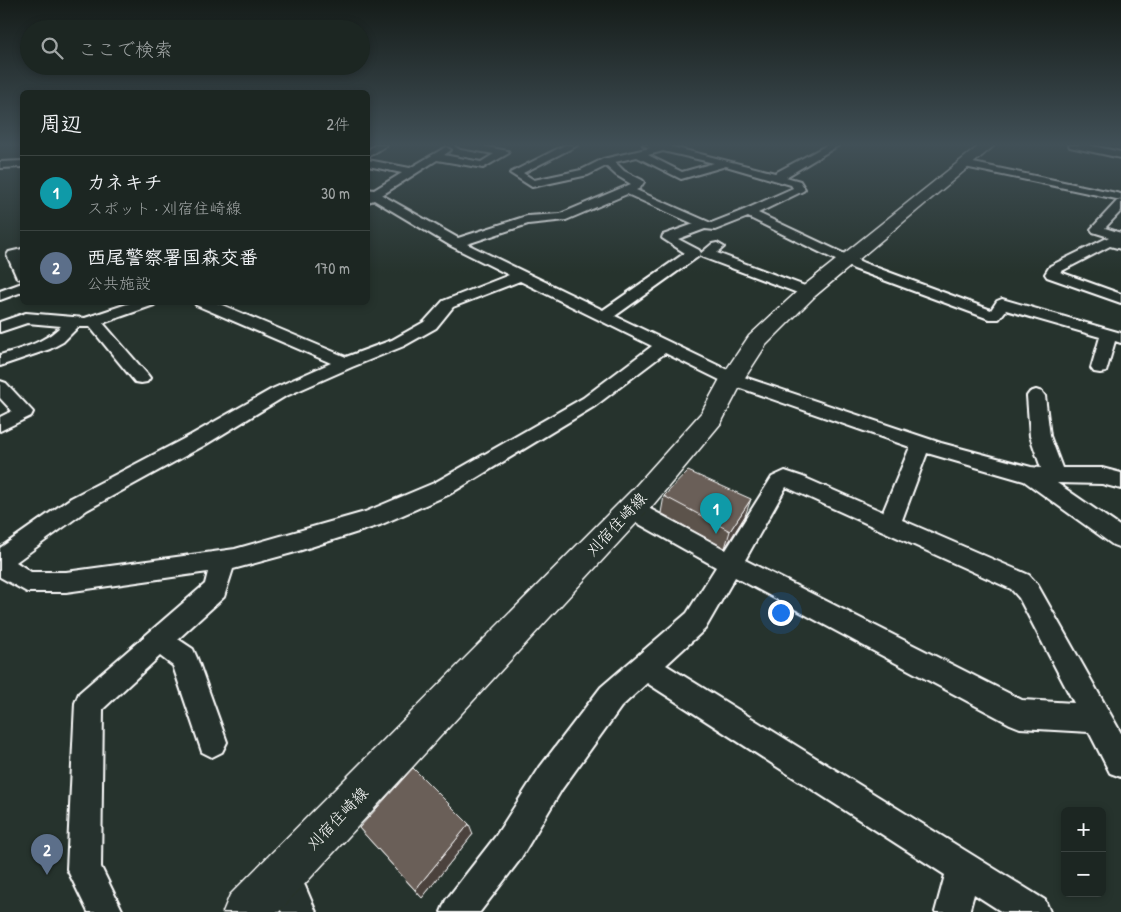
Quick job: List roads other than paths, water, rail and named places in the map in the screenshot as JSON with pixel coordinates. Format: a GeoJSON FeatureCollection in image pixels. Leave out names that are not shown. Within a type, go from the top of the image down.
{"type":"FeatureCollection","features":[{"type":"Feature","properties":{"kind":"main road","name":"刈宿住崎線"},"geometry":{"type":"LineString","coordinates":[[247,912],[631,510],[712,417],[732,379],[758,342],[808,292],[936,188]]}},
{"type":"Feature","properties":{"kind":"street"},"geometry":{"type":"LineString","coordinates":[[370,195],[383,188]]}},
{"type":"Feature","properties":{"kind":"street"},"geometry":{"type":"LineString","coordinates":[[456,243],[527,220],[562,217],[632,188]]}},
{"type":"Feature","properties":{"kind":"street"},"geometry":{"type":"LineString","coordinates":[[627,190],[711,227],[748,213],[799,189],[798,188]]}},
{"type":"Feature","properties":{"kind":"street"},"geometry":{"type":"LineString","coordinates":[[1073,188],[1121,198]]}},
{"type":"Feature","properties":{"kind":"street"},"geometry":{"type":"LineString","coordinates":[[370,195],[520,276],[732,379],[921,444],[1031,475],[1102,476],[1121,481]]}},
{"type":"Feature","properties":{"kind":"street"},"geometry":{"type":"LineString","coordinates":[[1121,204],[1097,229],[1121,237]]}},
{"type":"Feature","properties":{"kind":"street"},"geometry":{"type":"LineString","coordinates":[[748,213],[848,261],[994,316],[1002,304],[1115,336],[1100,368]]}},
{"type":"Feature","properties":{"kind":"street"},"geometry":{"type":"LineString","coordinates":[[603,317],[694,253],[668,238],[704,225]]}},
{"type":"Feature","properties":{"kind":"street"},"geometry":{"type":"LineString","coordinates":[[1121,245],[1109,241],[1055,269],[1052,274],[1121,299]]}},
{"type":"Feature","properties":{"kind":"street"},"geometry":{"type":"LineString","coordinates":[[717,247],[707,254],[808,292]]}},
{"type":"Feature","properties":{"kind":"street"},"geometry":{"type":"LineString","coordinates":[[20,254],[14,255],[20,270]]}},
{"type":"Feature","properties":{"kind":"street"},"geometry":{"type":"LineString","coordinates":[[0,561],[79,504],[198,440],[278,393],[346,363],[398,343],[430,325],[448,304],[520,276]]}},
{"type":"Feature","properties":{"kind":"street"},"geometry":{"type":"LineString","coordinates":[[0,296],[20,288]]}},
{"type":"Feature","properties":{"kind":"street"},"geometry":{"type":"LineString","coordinates":[[38,305],[45,319]]}},
{"type":"Feature","properties":{"kind":"street"},"geometry":{"type":"LineString","coordinates":[[0,327],[26,318],[73,323],[94,322],[116,307],[129,305]]}},
{"type":"Feature","properties":{"kind":"street"},"geometry":{"type":"LineString","coordinates":[[208,305],[320,354],[346,363]]}},
{"type":"Feature","properties":{"kind":"street"},"geometry":{"type":"LineString","coordinates":[[94,322],[141,378]]}},
{"type":"Feature","properties":{"kind":"street"},"geometry":{"type":"LineString","coordinates":[[0,361],[44,346],[57,339],[73,323]]}},
{"type":"Feature","properties":{"kind":"street"},"geometry":{"type":"LineString","coordinates":[[0,565],[27,582],[66,582],[224,560],[292,544],[372,519],[441,489],[589,402],[663,346]]}},
{"type":"Feature","properties":{"kind":"street"},"geometry":{"type":"LineString","coordinates":[[0,387],[24,412],[0,425]]}},
{"type":"Feature","properties":{"kind":"street"},"geometry":{"type":"LineString","coordinates":[[1036,396],[1040,436],[1054,475]]}},
{"type":"Feature","properties":{"kind":"street"},"geometry":{"type":"LineString","coordinates":[[889,524],[921,444]]}},
{"type":"Feature","properties":{"kind":"street"},"geometry":{"type":"LineString","coordinates":[[1031,475],[1121,540]]}},
{"type":"Feature","properties":{"kind":"street"},"geometry":{"type":"LineString","coordinates":[[458,912],[507,849],[551,778],[611,697],[696,621],[779,482],[785,479],[796,482],[1020,582],[1028,591],[1121,762]]}},
{"type":"Feature","properties":{"kind":"street"},"geometry":{"type":"LineString","coordinates":[[631,510],[874,640],[1020,714],[1097,718]]}},
{"type":"Feature","properties":{"kind":"street"},"geometry":{"type":"LineString","coordinates":[[106,912],[84,869],[89,703],[215,590],[224,560]]}},
{"type":"Feature","properties":{"kind":"street"},"geometry":{"type":"LineString","coordinates":[[158,640],[184,658],[212,742]]}},
{"type":"Feature","properties":{"kind":"street"},"geometry":{"type":"LineString","coordinates":[[646,667],[1033,912]]}},
{"type":"Feature","properties":{"kind":"street"},"geometry":{"type":"LineString","coordinates":[[952,912],[964,869]]}},
{"type":"Feature","properties":{"kind":"street"},"geometry":{"type":"LineString","coordinates":[[279,878],[293,898],[299,912]]}},
{"type":"Feature","properties":{"kind":"place","name":"カネキチ"},"geometry":{"type":"Point","coordinates":[716,534]}},
{"type":"Feature","properties":{"kind":"place","name":"西尾警察署国森交番"},"geometry":{"type":"Point","coordinates":[47,875]}}]}
